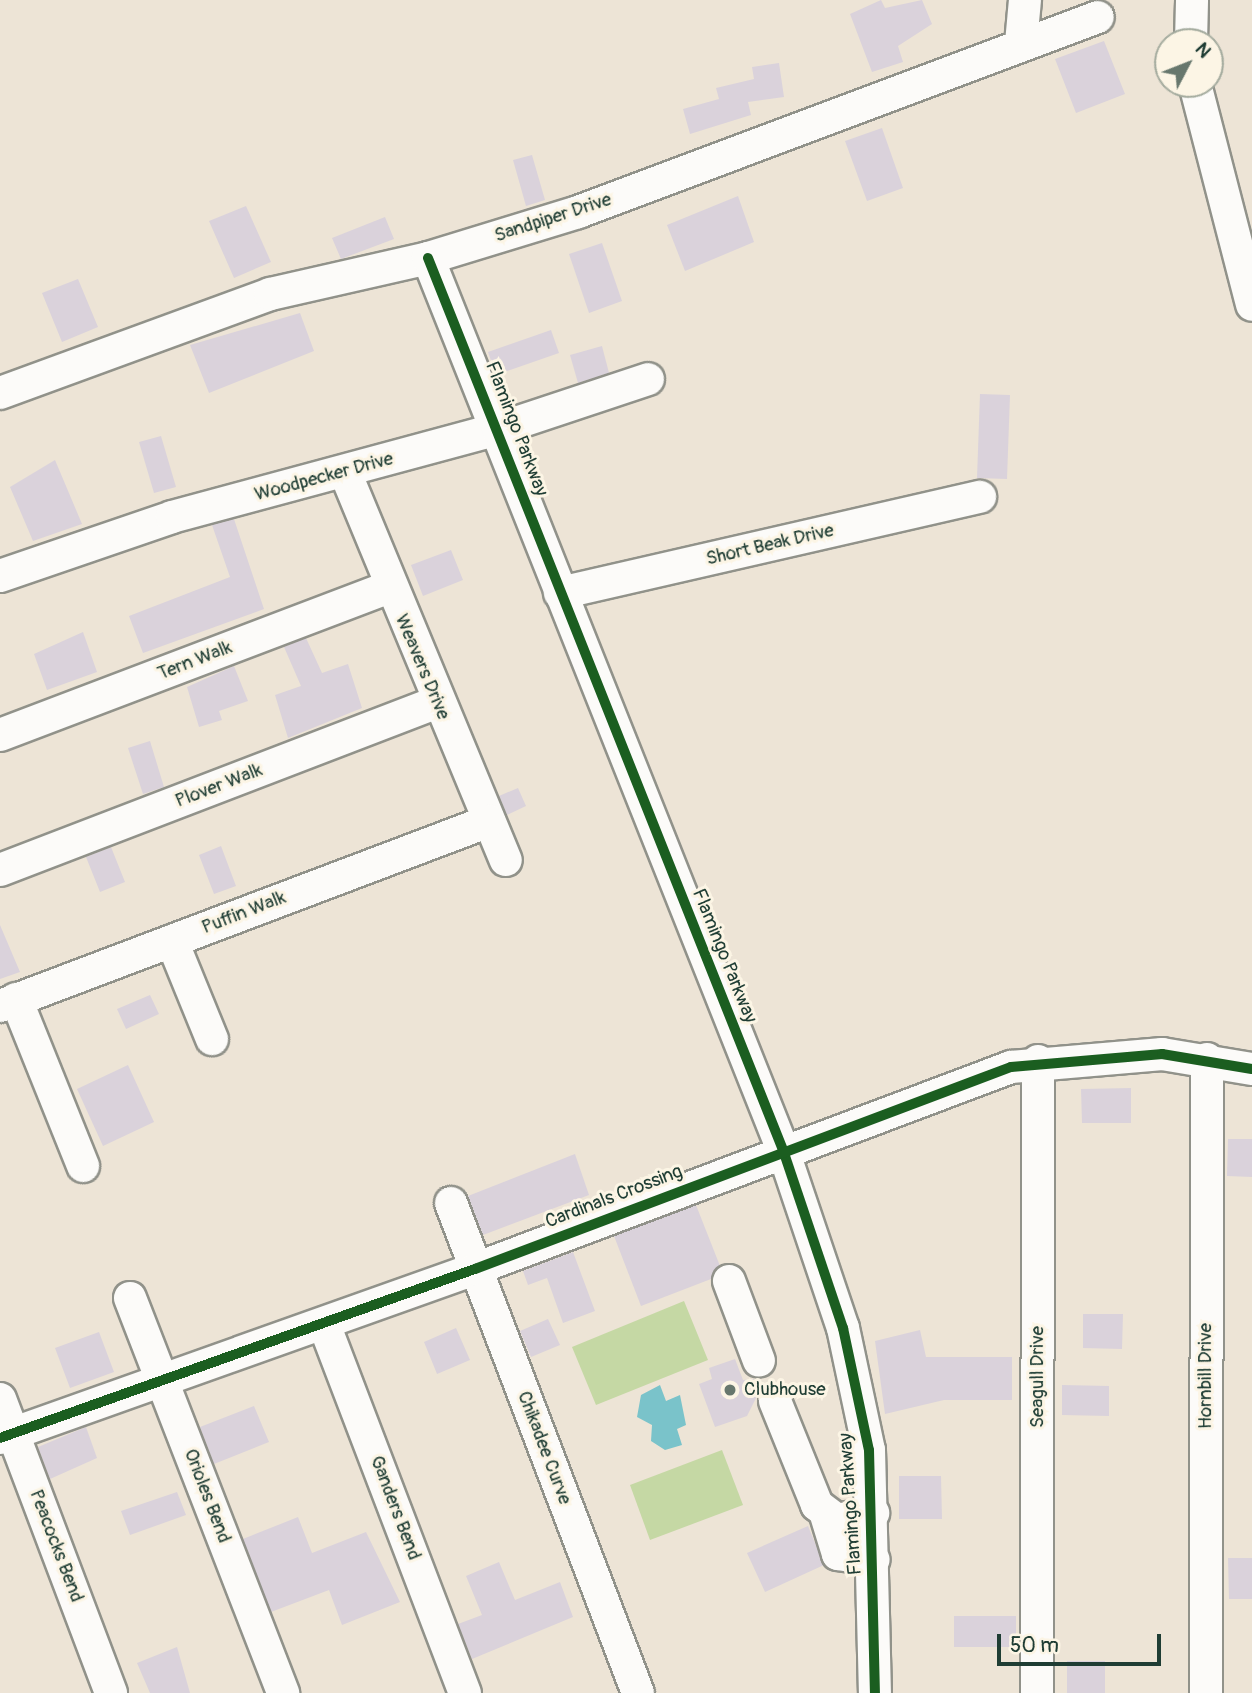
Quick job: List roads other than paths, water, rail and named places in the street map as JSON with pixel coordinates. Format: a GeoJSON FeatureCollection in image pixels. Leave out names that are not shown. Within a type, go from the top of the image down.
{"type":"FeatureCollection","features":[{"type":"Feature","properties":{"kind":"street"},"geometry":{"type":"LineString","coordinates":[[1020,43],[1025,0]]}},
{"type":"Feature","properties":{"kind":"street"},"geometry":{"type":"LineString","coordinates":[[1191,28],[1192,0]]}},
{"type":"Feature","properties":{"kind":"street","name":"Sandpiper Drive"},"geometry":{"type":"LineString","coordinates":[[0,393],[270,294],[428,258],[590,207],[992,60],[1020,43],[1098,17]]}},
{"type":"Feature","properties":{"kind":"street"},"geometry":{"type":"LineString","coordinates":[[1199,98],[1252,305]]}},
{"type":"Feature","properties":{"kind":"street","name":"Flamingo Parkway"},"geometry":{"type":"LineString","coordinates":[[428,258],[783,1150],[854,1370],[873,1513],[875,1693]]}},
{"type":"Feature","properties":{"kind":"street","name":"Woodpecker Drive"},"geometry":{"type":"LineString","coordinates":[[0,576],[172,517],[498,429],[648,379]]}},
{"type":"Feature","properties":{"kind":"street","name":"Weavers Drive"},"geometry":{"type":"LineString","coordinates":[[345,472],[389,587],[506,860]]}},
{"type":"Feature","properties":{"kind":"street","name":"Short Beak Drive"},"geometry":{"type":"LineString","coordinates":[[560,593],[979,497]]}},
{"type":"Feature","properties":{"kind":"street","name":"Tern Walk"},"geometry":{"type":"LineString","coordinates":[[0,735],[389,587]]}},
{"type":"Feature","properties":{"kind":"street","name":"Plover Walk"},"geometry":{"type":"LineString","coordinates":[[0,870],[437,702]]}},
{"type":"Feature","properties":{"kind":"street","name":"Puffin Walk"},"geometry":{"type":"LineString","coordinates":[[8,1002],[489,821]]}},
{"type":"Feature","properties":{"kind":"street"},"geometry":{"type":"LineString","coordinates":[[172,941],[212,1039]]}},
{"type":"Feature","properties":{"kind":"street"},"geometry":{"type":"LineString","coordinates":[[8,1002],[83,1166]]}},
{"type":"Feature","properties":{"kind":"street","name":"Cardinals Crossing"},"geometry":{"type":"LineString","coordinates":[[7,1435],[324,1324],[783,1150],[1038,1061],[1124,1054],[1207,1059],[1252,1069]]}},
{"type":"Feature","properties":{"kind":"street","name":"Hornbill Drive"},"geometry":{"type":"LineString","coordinates":[[1206,1693],[1207,1059]]}},
{"type":"Feature","properties":{"kind":"street","name":"Seagull Drive"},"geometry":{"type":"LineString","coordinates":[[1037,1693],[1038,1061]]}},
{"type":"Feature","properties":{"kind":"street","name":"Chikadee Curve"},"geometry":{"type":"LineString","coordinates":[[451,1203],[638,1693]]}},
{"type":"Feature","properties":{"kind":"street"},"geometry":{"type":"LineString","coordinates":[[729,1281],[759,1361]]}},
{"type":"Feature","properties":{"kind":"street","name":"Orioles Bend"},"geometry":{"type":"LineString","coordinates":[[130,1298],[283,1693]]}},
{"type":"Feature","properties":{"kind":"street","name":"Ganders Bend"},"geometry":{"type":"LineString","coordinates":[[324,1324],[465,1693]]}},
{"type":"Feature","properties":{"kind":"street","name":"Peacocks Bend"},"geometry":{"type":"LineString","coordinates":[[0,1399],[7,1435],[111,1693]]}},
{"type":"Feature","properties":{"kind":"street"},"geometry":{"type":"LineString","coordinates":[[775,1401],[826,1515],[838,1554],[874,1560]]}},
{"type":"Feature","properties":{"kind":"street"},"geometry":{"type":"LineString","coordinates":[[826,1515],[837,1520],[873,1513]]}},
{"type":"Feature","properties":{"kind":"water"},"geometry":{"type":"Polygon","coordinates":[[[660,1385],[666,1401],[680,1395],[686,1425],[677,1429],[682,1445],[665,1450],[651,1441],[652,1425],[637,1417],[641,1395],[660,1385]]]}},
{"type":"Feature","properties":{"kind":"place","name":"Clubhouse"},"geometry":{"type":"Point","coordinates":[730,1390]}}]}
